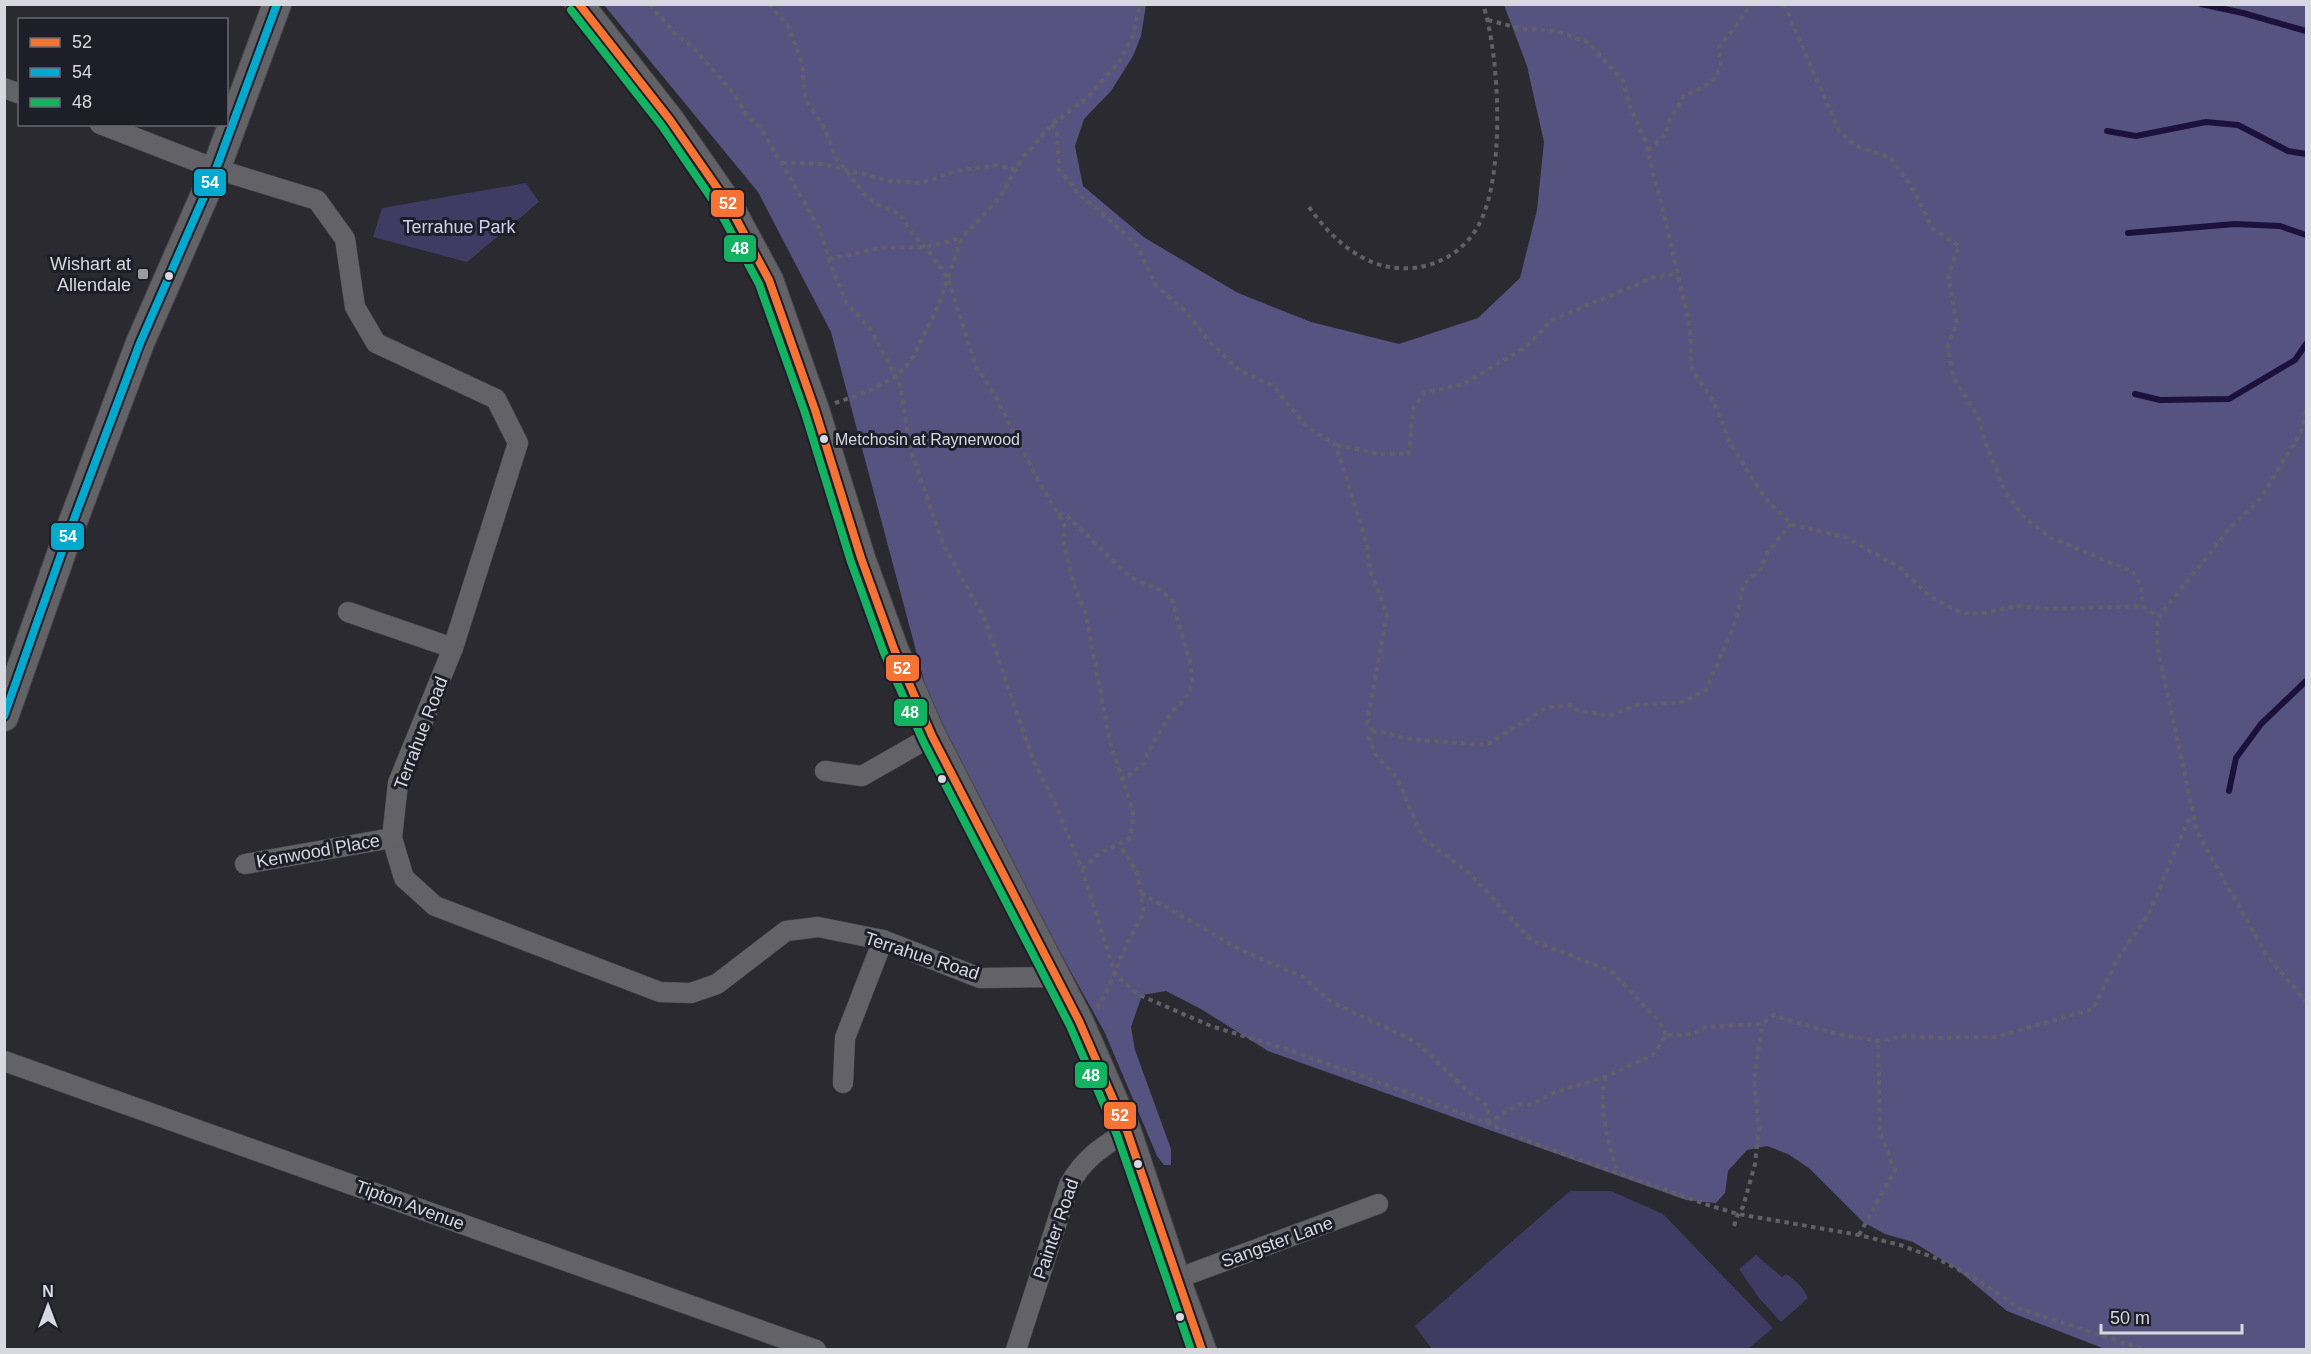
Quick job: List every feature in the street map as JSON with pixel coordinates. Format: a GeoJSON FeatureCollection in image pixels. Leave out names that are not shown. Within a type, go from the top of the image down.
{"type":"FeatureCollection","features":[{"type":"Feature","properties":{"kind":"main road"},"geometry":{"type":"LineString","coordinates":[[4,717],[65,543],[140,343],[216,169],[277,4]]}},
{"type":"Feature","properties":{"kind":"main road"},"geometry":{"type":"LineString","coordinates":[[579,4],[670,120],[727,202],[769,280],[815,410],[861,558],[894,649],[932,736],[1079,1022],[1127,1131],[1202,1350]]}},
{"type":"Feature","properties":{"kind":"street","name":"Terrahue Road"},"geometry":{"type":"LineString","coordinates":[[105,126],[216,169],[316,200],[345,238],[355,307],[376,343],[495,399],[518,443],[453,648],[398,783],[392,838],[404,878],[435,906],[660,992],[691,993],[717,984],[786,931],[818,927],[883,940],[980,978],[1057,977]]}},
{"type":"Feature","properties":{"kind":"street"},"geometry":{"type":"LineString","coordinates":[[348,612],[453,648]]}},
{"type":"Feature","properties":{"kind":"street"},"geometry":{"type":"LineString","coordinates":[[825,771],[862,776],[932,736]]}},
{"type":"Feature","properties":{"kind":"street","name":"Kenwood Place"},"geometry":{"type":"LineString","coordinates":[[245,864],[392,838]]}},
{"type":"Feature","properties":{"kind":"street"},"geometry":{"type":"LineString","coordinates":[[843,1083],[845,1038],[883,940]]}},
{"type":"Feature","properties":{"kind":"street","name":"Tipton Avenue"},"geometry":{"type":"LineString","coordinates":[[4,1061],[816,1350]]}},
{"type":"Feature","properties":{"kind":"street","name":"Painter Road"},"geometry":{"type":"LineString","coordinates":[[1016,1350],[1069,1185],[1079,1167],[1103,1146],[1127,1131]]}},
{"type":"Feature","properties":{"kind":"street","name":"Sangster Lane"},"geometry":{"type":"LineString","coordinates":[[1176,1279],[1378,1204]]}},
{"type":"Feature","properties":{"kind":"path"},"geometry":{"type":"LineString","coordinates":[[650,4],[674,33],[693,47],[734,94],[748,118],[761,128],[819,228],[846,302],[871,330],[900,385],[910,448],[943,544],[985,620],[1033,760],[1057,808],[1082,869],[1115,974],[1137,994],[1211,1026],[1300,1054],[1487,1123],[1530,1142],[1738,1214],[1900,1245],[1938,1259],[1971,1276],[2022,1310],[2145,1350]]}},
{"type":"Feature","properties":{"kind":"path"},"geometry":{"type":"LineString","coordinates":[[769,4],[788,26],[802,63],[805,99],[825,129],[836,158],[865,195],[880,206],[900,214],[912,234],[925,247],[948,278],[976,367],[990,386],[1038,480],[1064,524],[1064,544],[1075,589],[1085,611],[1110,742],[1133,810],[1131,837],[1120,845],[1098,854],[1082,869]]}},
{"type":"Feature","properties":{"kind":"path"},"geometry":{"type":"LineString","coordinates":[[815,410],[867,392],[895,377],[911,361],[938,306],[962,238],[1000,197],[1023,157],[1052,124],[1088,97],[1119,62],[1133,36],[1140,4]]}},
{"type":"Feature","properties":{"kind":"path"},"geometry":{"type":"LineString","coordinates":[[1309,207],[1318,220],[1343,244],[1384,266],[1412,269],[1426,266],[1451,256],[1466,243],[1484,215],[1493,174],[1496,145],[1497,87],[1488,20],[1483,4]]}},
{"type":"Feature","properties":{"kind":"path"},"geometry":{"type":"LineString","coordinates":[[1648,150],[1665,134],[1669,121],[1685,94],[1695,92],[1716,78],[1721,63],[1719,47],[1740,18],[1746,14],[1749,4]]}},
{"type":"Feature","properties":{"kind":"path"},"geometry":{"type":"LineString","coordinates":[[1784,4],[1839,130],[1856,146],[1891,158],[1911,186],[1934,229],[1959,246],[1948,275],[1957,324],[1947,345],[1953,376],[1978,417],[2005,492],[2021,514],[2049,537],[2133,572],[2141,585],[2143,606]]}},
{"type":"Feature","properties":{"kind":"path"},"geometry":{"type":"LineString","coordinates":[[1488,20],[1522,28],[1557,31],[1589,43],[1623,81],[1631,110],[1648,150],[1690,327],[1692,370],[1713,400],[1730,443],[1764,497],[1791,524],[1847,538],[1899,567],[1931,597],[1962,613],[1980,614],[2018,606],[2051,609],[2143,606],[2158,617]]}},
{"type":"Feature","properties":{"kind":"path"},"geometry":{"type":"LineString","coordinates":[[1052,124],[1057,134],[1059,169],[1080,196],[1096,207],[1137,246],[1156,286],[1184,310],[1210,342],[1240,371],[1272,385],[1307,427],[1336,445],[1378,454],[1409,454],[1413,408],[1425,392],[1462,385],[1526,347],[1552,320],[1652,278],[1677,273]]}},
{"type":"Feature","properties":{"kind":"path"},"geometry":{"type":"LineString","coordinates":[[782,163],[821,164],[891,181],[922,183],[955,171],[998,165],[1016,170]]}},
{"type":"Feature","properties":{"kind":"path"},"geometry":{"type":"LineString","coordinates":[[829,259],[880,248],[925,247],[962,238]]}},
{"type":"Feature","properties":{"kind":"path"},"geometry":{"type":"LineString","coordinates":[[2307,411],[2301,432],[2260,499],[2231,526],[2158,617],[2157,645],[2197,832],[2267,956],[2307,1001]]}},
{"type":"Feature","properties":{"kind":"path"},"geometry":{"type":"LineString","coordinates":[[1336,445],[1366,542],[1370,570],[1387,614],[1367,723],[1374,732]]}},
{"type":"Feature","properties":{"kind":"path"},"geometry":{"type":"LineString","coordinates":[[1058,514],[1067,516],[1130,577],[1162,591],[1172,601],[1191,665],[1192,683],[1189,693],[1168,716],[1147,754],[1145,763],[1123,779]]}},
{"type":"Feature","properties":{"kind":"path"},"geometry":{"type":"LineString","coordinates":[[1374,732],[1383,732],[1407,739],[1486,745],[1548,707],[1572,705],[1578,710],[1609,716],[1637,705],[1682,702],[1706,690],[1737,618],[1743,585],[1761,569],[1768,551],[1791,524]]}},
{"type":"Feature","properties":{"kind":"path"},"geometry":{"type":"LineString","coordinates":[[1374,732],[1369,738],[1375,754],[1397,778],[1423,838],[1469,873],[1531,940],[1611,971],[1658,1020],[1666,1035]]}},
{"type":"Feature","properties":{"kind":"path"},"geometry":{"type":"LineString","coordinates":[[1666,1035],[1693,1034],[1706,1027],[1762,1024],[1773,1015],[1836,1034],[1878,1041],[1905,1036],[1996,1038],[2093,1009],[2119,956],[2149,914],[2187,822],[2192,816]]}},
{"type":"Feature","properties":{"kind":"path"},"geometry":{"type":"LineString","coordinates":[[1079,1022],[1096,1009],[1144,913],[1137,873],[1120,845]]}},
{"type":"Feature","properties":{"kind":"path"},"geometry":{"type":"LineString","coordinates":[[1142,893],[1241,950],[1303,977],[1330,1001],[1416,1042],[1474,1097],[1488,1106],[1487,1123]]}},
{"type":"Feature","properties":{"kind":"path"},"geometry":{"type":"LineString","coordinates":[[1734,1226],[1743,1207],[1755,1164],[1759,1129],[1754,1081],[1762,1024]]}},
{"type":"Feature","properties":{"kind":"path"},"geometry":{"type":"LineString","coordinates":[[1487,1123],[1520,1104],[1530,1105],[1558,1091],[1605,1077],[1653,1055],[1666,1035]]}},
{"type":"Feature","properties":{"kind":"path"},"geometry":{"type":"LineString","coordinates":[[1859,1236],[1895,1170],[1880,1133],[1878,1041]]}},
{"type":"Feature","properties":{"kind":"path"},"geometry":{"type":"LineString","coordinates":[[1605,1077],[1601,1099],[1610,1149],[1618,1173]]}},
{"type":"Feature","properties":{"kind":"green space","name":"Terrahue Park"},"geometry":{"type":"Polygon","coordinates":[[[526,183],[539,202],[467,262],[373,237],[382,208],[526,183]]]}},
{"type":"Feature","properties":{"kind":"green space"},"geometry":{"type":"Polygon","coordinates":[[[1570,1191],[1611,1191],[1663,1214],[1773,1328],[1748,1349],[1432,1349],[1415,1326],[1570,1191]]]}},
{"type":"Feature","properties":{"kind":"green space"},"geometry":{"type":"Polygon","coordinates":[[[1756,1255],[1782,1277],[1786,1274],[1793,1279],[1808,1298],[1781,1322],[1759,1298],[1739,1269],[1756,1255]]]}},
{"type":"Feature","properties":{"kind":"shaded area"},"geometry":{"type":"Polygon","coordinates":[[[604,5],[1146,5],[1141,36],[1133,56],[1111,91],[1084,119],[1075,146],[1083,186],[1145,238],[1238,293],[1311,322],[1399,344],[1478,318],[1520,278],[1537,210],[1544,142],[1527,66],[1504,5],[2306,5],[2306,1349],[2105,1349],[2007,1311],[1954,1267],[1913,1242],[1885,1234],[1863,1222],[1809,1168],[1788,1154],[1767,1146],[1747,1150],[1728,1171],[1725,1193],[1716,1203],[1686,1200],[1268,1051],[1201,1009],[1166,991],[1142,995],[1131,1027],[1135,1050],[1171,1149],[1171,1165],[1164,1165],[1157,1156],[1105,1033],[1041,918],[931,707],[831,332],[758,192],[604,5]]]}},
{"type":"Feature","properties":{"kind":"waterway"},"geometry":{"type":"LineString","coordinates":[[2201,4],[2306,31]]}},
{"type":"Feature","properties":{"kind":"waterway"},"geometry":{"type":"LineString","coordinates":[[2107,131],[2136,136],[2206,122],[2238,125],[2288,151],[2306,154]]}},
{"type":"Feature","properties":{"kind":"waterway"},"geometry":{"type":"LineString","coordinates":[[2128,233],[2235,224],[2280,226],[2306,235]]}},
{"type":"Feature","properties":{"kind":"waterway"},"geometry":{"type":"LineString","coordinates":[[2135,394],[2160,400],[2229,399],[2295,360],[2306,344]]}},
{"type":"Feature","properties":{"kind":"waterway"},"geometry":{"type":"LineString","coordinates":[[2229,791],[2236,758],[2261,724],[2306,681]]}},
{"type":"Feature","properties":{"kind":"transit line","name":"54"},"geometry":{"type":"LineString","coordinates":[[4,716],[65,543],[140,343],[216,169],[277,4]]}},
{"type":"Feature","properties":{"kind":"transit line","name":"52"},"geometry":{"type":"LineString","coordinates":[[579,4],[670,120],[727,202],[769,280],[815,410],[861,558],[894,649],[932,736],[1079,1021],[1127,1131],[1202,1350]]}},
{"type":"Feature","properties":{"kind":"transit line","name":"48"},"geometry":{"type":"LineString","coordinates":[[571,10],[662,126],[718,208],[759,284],[805,413],[851,562],[884,653],[923,741],[1070,1026],[1117,1135],[1191,1350]]}},
{"type":"Feature","properties":{"kind":"place","name":"Wishart at Allendale"},"geometry":{"type":"Point","coordinates":[143,274]}},
{"type":"Feature","properties":{"kind":"place","name":"Metchosin at Raynerwood"},"geometry":{"type":"Point","coordinates":[824,439]}}]}
